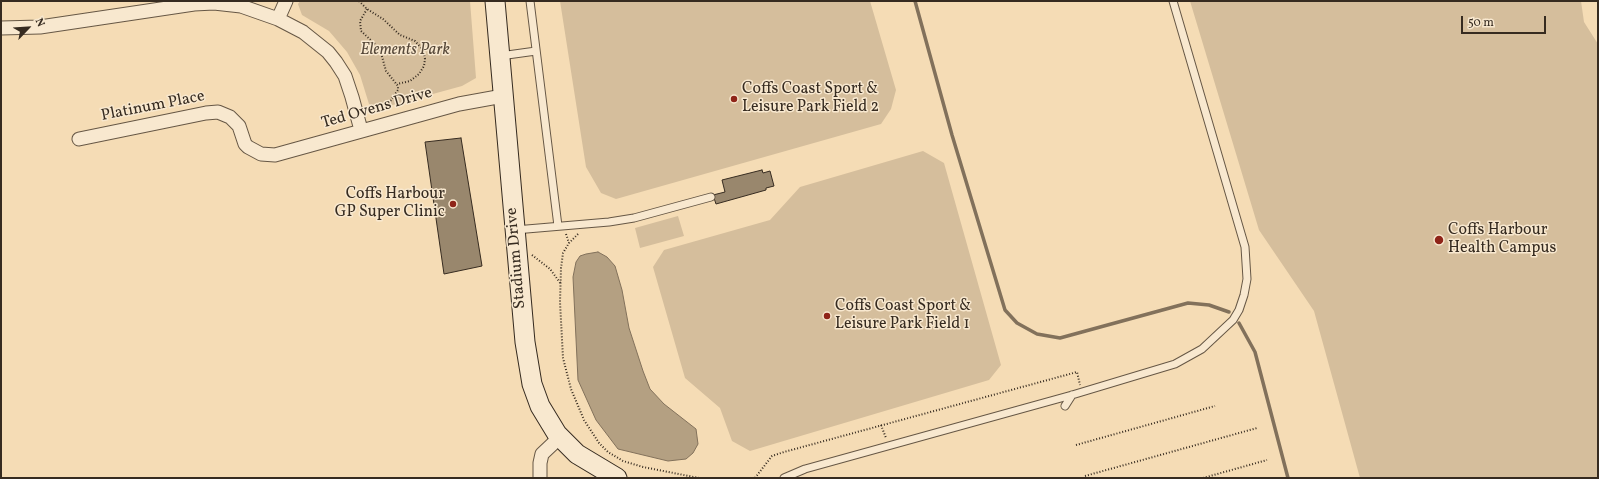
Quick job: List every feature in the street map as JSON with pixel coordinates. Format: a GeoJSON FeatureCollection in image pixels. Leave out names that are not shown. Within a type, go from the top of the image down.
{"type":"FeatureCollection","features":[{"type":"Feature","properties":{"kind":"main road","name":"Stadium Drive"},"geometry":{"type":"LineString","coordinates":[[495,1],[525,342],[532,384],[540,406],[557,434],[577,454],[617,478]]}},
{"type":"Feature","properties":{"kind":"street"},"geometry":{"type":"LineString","coordinates":[[278,19],[286,1]]}},
{"type":"Feature","properties":{"kind":"street"},"geometry":{"type":"LineString","coordinates":[[1,28],[40,27],[194,4],[214,3],[241,6],[278,19],[303,32],[317,42],[336,62],[347,83],[361,130]]}},
{"type":"Feature","properties":{"kind":"street","name":"Ted Ovens Drive"},"geometry":{"type":"LineString","coordinates":[[261,154],[274,155],[459,104],[503,96]]}},
{"type":"Feature","properties":{"kind":"street","name":"Platinum Place"},"geometry":{"type":"LineString","coordinates":[[79,139],[206,113],[218,112],[235,121],[239,126],[245,144],[261,154]]}},
{"type":"Feature","properties":{"kind":"street"},"geometry":{"type":"LineString","coordinates":[[540,478],[540,463],[542,454],[560,437]]}},
{"type":"Feature","properties":{"kind":"lane"},"geometry":{"type":"LineString","coordinates":[[530,1],[558,226]]}},
{"type":"Feature","properties":{"kind":"lane"},"geometry":{"type":"LineString","coordinates":[[784,478],[804,469],[1072,395],[1161,368],[1190,357],[1202,349],[1233,320],[1239,310],[1247,279],[1245,247],[1173,1]]}},
{"type":"Feature","properties":{"kind":"lane"},"geometry":{"type":"LineString","coordinates":[[500,56],[536,51]]}},
{"type":"Feature","properties":{"kind":"lane"},"geometry":{"type":"LineString","coordinates":[[515,230],[602,223],[621,220],[711,197]]}},
{"type":"Feature","properties":{"kind":"lane"},"geometry":{"type":"LineString","coordinates":[[1064,406],[1072,395]]}},
{"type":"Feature","properties":{"kind":"path"},"geometry":{"type":"LineString","coordinates":[[359,1],[367,9],[383,19],[400,35],[415,41],[423,50],[425,59],[424,66],[420,74],[410,81],[397,84]]}},
{"type":"Feature","properties":{"kind":"path"},"geometry":{"type":"LineString","coordinates":[[367,9],[360,21],[361,31],[370,38],[378,48],[386,71],[397,84],[398,89],[390,101],[388,107],[389,112]]}},
{"type":"Feature","properties":{"kind":"path"},"geometry":{"type":"LineString","coordinates":[[579,233],[569,243],[563,254],[561,284],[563,358],[577,406],[591,434],[608,452],[623,461],[643,467],[699,478]]}},
{"type":"Feature","properties":{"kind":"path"},"geometry":{"type":"LineString","coordinates":[[517,253],[528,253],[534,256],[550,270],[561,284]]}},
{"type":"Feature","properties":{"kind":"path"},"geometry":{"type":"LineString","coordinates":[[755,478],[769,460],[778,453],[1077,372],[1080,386]]}},
{"type":"Feature","properties":{"kind":"path"},"geometry":{"type":"LineString","coordinates":[[1076,445],[1215,406]]}},
{"type":"Feature","properties":{"kind":"path"},"geometry":{"type":"LineString","coordinates":[[881,425],[886,439]]}},
{"type":"Feature","properties":{"kind":"path"},"geometry":{"type":"LineString","coordinates":[[1085,476],[1257,428]]}},
{"type":"Feature","properties":{"kind":"path"},"geometry":{"type":"LineString","coordinates":[[1203,478],[1267,460]]}},
{"type":"Feature","properties":{"kind":"green space","name":"Elements Park"},"geometry":{"type":"Polygon","coordinates":[[[300,1],[470,1],[476,78],[462,86],[378,109],[369,104],[360,75],[347,52],[329,31],[302,15],[298,4],[300,1]]]}},
{"type":"Feature","properties":{"kind":"green space","name":"Coffs Coast Sport & Leisure Park Field 2"},"geometry":{"type":"Polygon","coordinates":[[[560,1],[870,1],[896,90],[891,109],[881,124],[616,199],[601,193],[586,167],[560,1]]]}},
{"type":"Feature","properties":{"kind":"green space","name":"Coffs Harbour Health Campus"},"geometry":{"type":"Polygon","coordinates":[[[1190,1],[1581,1],[1584,22],[1598,44],[1598,478],[1360,478],[1314,311],[1259,230],[1190,1]]]}},
{"type":"Feature","properties":{"kind":"green space","name":"Coffs Coast Sport & Leisure Park Field 1"},"geometry":{"type":"Polygon","coordinates":[[[923,151],[944,163],[1001,365],[989,380],[750,451],[732,441],[720,408],[685,378],[653,267],[664,250],[770,220],[800,187],[923,151]]]}},
{"type":"Feature","properties":{"kind":"green space"},"geometry":{"type":"Polygon","coordinates":[[[678,216],[684,236],[640,248],[635,228],[678,216]]]}},
{"type":"Feature","properties":{"kind":"shaded area"},"geometry":{"type":"Polygon","coordinates":[[[598,252],[607,257],[615,266],[622,290],[629,328],[650,389],[664,404],[696,429],[698,444],[693,453],[686,459],[668,461],[618,449],[596,420],[578,380],[573,277],[576,262],[580,256],[598,252]]]}},
{"type":"Feature","properties":{"kind":"building","name":"Coffs Harbour GP Super Clinic"},"geometry":{"type":"Polygon","coordinates":[[[461,138],[482,266],[444,274],[425,142],[461,138]]]}},
{"type":"Feature","properties":{"kind":"building"},"geometry":{"type":"Polygon","coordinates":[[[762,170],[763,173],[770,171],[774,186],[766,188],[766,190],[716,204],[713,195],[725,192],[722,180],[762,170]]]}},
{"type":"Feature","properties":{"kind":"waterway"},"geometry":{"type":"LineString","coordinates":[[915,1],[952,135],[1005,310],[1017,323],[1037,334],[1060,338],[1188,303],[1209,305],[1229,312]]}},
{"type":"Feature","properties":{"kind":"waterway"},"geometry":{"type":"LineString","coordinates":[[1239,323],[1255,352],[1288,478]]}},
{"type":"Feature","properties":{"kind":"place","name":"Coffs Coast Sport & Leisure Park Field 2"},"geometry":{"type":"Point","coordinates":[734,99]}},
{"type":"Feature","properties":{"kind":"place","name":"Coffs Harbour GP Super Clinic"},"geometry":{"type":"Point","coordinates":[453,204]}},
{"type":"Feature","properties":{"kind":"place","name":"Coffs Harbour Health Campus"},"geometry":{"type":"Point","coordinates":[1439,240]}},
{"type":"Feature","properties":{"kind":"place","name":"Coffs Coast Sport & Leisure Park Field 1"},"geometry":{"type":"Point","coordinates":[827,316]}}]}
